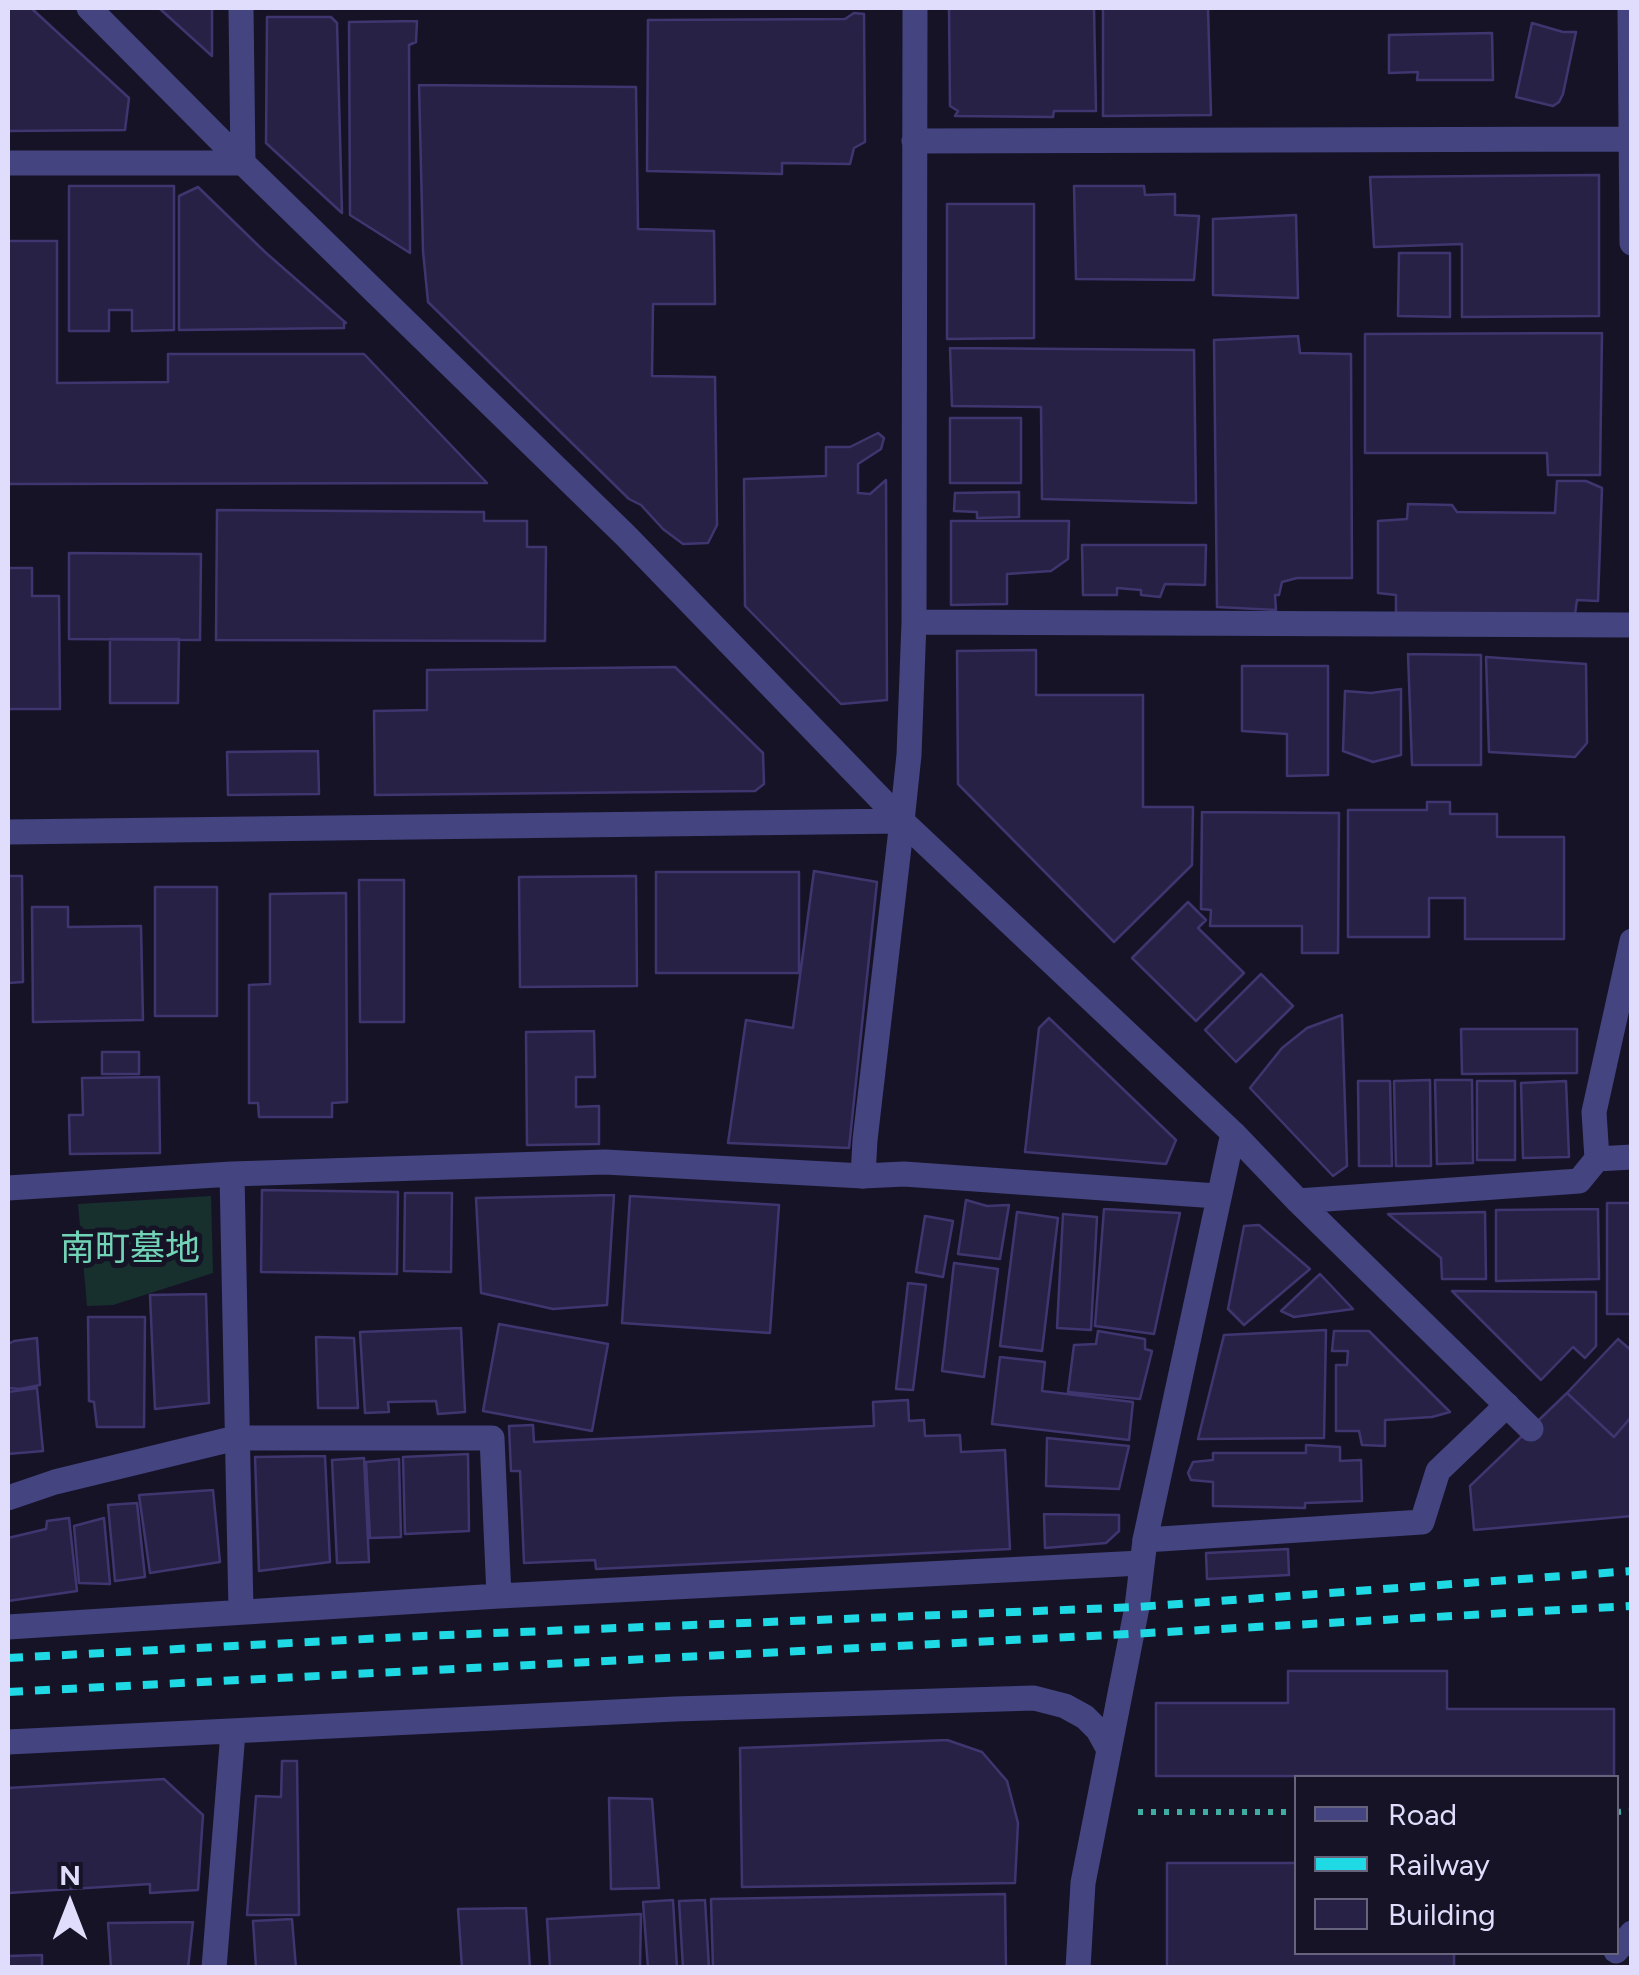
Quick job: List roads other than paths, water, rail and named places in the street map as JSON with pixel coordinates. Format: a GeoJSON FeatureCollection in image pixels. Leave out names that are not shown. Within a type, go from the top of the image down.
{"type":"FeatureCollection","features":[{"type":"Feature","properties":{"kind":"street"},"geometry":{"type":"LineString","coordinates":[[89,8],[626,536],[902,821],[1232,1133],[1530,1429]]}},
{"type":"Feature","properties":{"kind":"street"},"geometry":{"type":"LineString","coordinates":[[241,8],[244,163]]}},
{"type":"Feature","properties":{"kind":"street"},"geometry":{"type":"LineString","coordinates":[[863,1176],[909,755],[914,622],[915,8]]}},
{"type":"Feature","properties":{"kind":"street"},"geometry":{"type":"LineString","coordinates":[[1630,8],[1632,243]]}},
{"type":"Feature","properties":{"kind":"street"},"geometry":{"type":"LineString","coordinates":[[914,141],[1630,139]]}},
{"type":"Feature","properties":{"kind":"street"},"geometry":{"type":"LineString","coordinates":[[8,163],[244,163]]}},
{"type":"Feature","properties":{"kind":"street"},"geometry":{"type":"LineString","coordinates":[[914,622],[1632,625]]}},
{"type":"Feature","properties":{"kind":"street"},"geometry":{"type":"LineString","coordinates":[[8,832],[902,821]]}},
{"type":"Feature","properties":{"kind":"street"},"geometry":{"type":"LineString","coordinates":[[1298,1201],[1579,1181],[1597,1159],[1594,1112],[1632,941]]}},
{"type":"Feature","properties":{"kind":"street"},"geometry":{"type":"LineString","coordinates":[[1078,1968],[1083,1883],[1137,1608],[1143,1552],[1232,1133]]}},
{"type":"Feature","properties":{"kind":"street"},"geometry":{"type":"LineString","coordinates":[[1597,1159],[1632,1158]]}},
{"type":"Feature","properties":{"kind":"street"},"geometry":{"type":"LineString","coordinates":[[8,1188],[232,1174],[605,1162],[923,1176],[1218,1196]]}},
{"type":"Feature","properties":{"kind":"street"},"geometry":{"type":"LineString","coordinates":[[232,1174],[241,1611]]}},
{"type":"Feature","properties":{"kind":"street"},"geometry":{"type":"LineString","coordinates":[[8,1627],[1143,1552],[1422,1522],[1438,1471],[1507,1405]]}},
{"type":"Feature","properties":{"kind":"street"},"geometry":{"type":"LineString","coordinates":[[8,1498],[55,1482],[236,1438],[492,1438],[500,1596]]}},
{"type":"Feature","properties":{"kind":"street"},"geometry":{"type":"LineString","coordinates":[[8,1742],[674,1709],[1034,1698],[1065,1706],[1085,1717],[1109,1750]]}},
{"type":"Feature","properties":{"kind":"street"},"geometry":{"type":"LineString","coordinates":[[214,1968],[233,1732]]}},
{"type":"Feature","properties":{"kind":"railway"},"geometry":{"type":"LineString","coordinates":[[8,1658],[422,1636],[1137,1607],[1632,1571]]}},
{"type":"Feature","properties":{"kind":"railway"},"geometry":{"type":"LineString","coordinates":[[8,1692],[1632,1606]]}},
{"type":"Feature","properties":{"kind":"park label","name":"南町墓地"},"geometry":{"type":"Point","coordinates":[130,1250]}}]}
